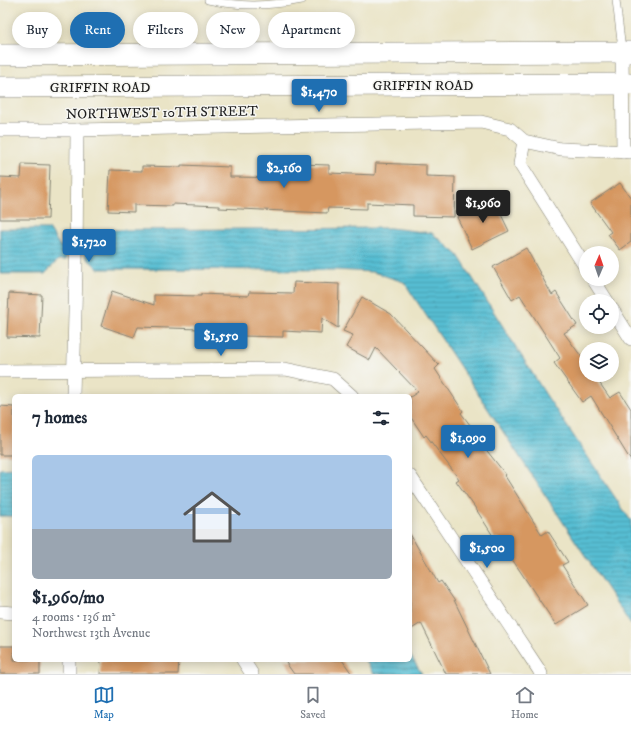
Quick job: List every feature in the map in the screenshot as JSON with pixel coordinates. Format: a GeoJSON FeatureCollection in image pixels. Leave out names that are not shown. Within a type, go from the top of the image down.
{"type":"FeatureCollection","features":[{"type":"Feature","properties":{"kind":"main road"},"geometry":{"type":"LineString","coordinates":[[0,55],[627,52]]}},
{"type":"Feature","properties":{"kind":"main road","name":"GRIFFIN ROAD"},"geometry":{"type":"LineString","coordinates":[[0,87],[627,84]]}},
{"type":"Feature","properties":{"kind":"street"},"geometry":{"type":"LineString","coordinates":[[627,52],[627,152]]}},
{"type":"Feature","properties":{"kind":"street","name":"NORTHWEST 10TH STREET"},"geometry":{"type":"LineString","coordinates":[[0,130],[77,130],[481,122],[510,129],[524,141],[561,149],[627,152]]}},
{"type":"Feature","properties":{"kind":"street"},"geometry":{"type":"LineString","coordinates":[[73,394],[77,130]]}},
{"type":"Feature","properties":{"kind":"street"},"geometry":{"type":"LineString","coordinates":[[524,141],[520,164],[579,257]]}},
{"type":"Feature","properties":{"kind":"street"},"geometry":{"type":"LineString","coordinates":[[619,320],[631,339]]}},
{"type":"Feature","properties":{"kind":"street"},"geometry":{"type":"LineString","coordinates":[[0,371],[285,369],[333,379],[350,394]]}},
{"type":"Feature","properties":{"kind":"street"},"geometry":{"type":"LineString","coordinates":[[412,479],[541,674]]}},
{"type":"Feature","properties":{"kind":"street"},"geometry":{"type":"LineString","coordinates":[[0,612],[12,613]]}},
{"type":"Feature","properties":{"kind":"street"},"geometry":{"type":"LineString","coordinates":[[69,674],[70,662]]}},
{"type":"Feature","properties":{"kind":"street"},"geometry":{"type":"LineString","coordinates":[[244,662],[252,674]]}},
{"type":"Feature","properties":{"kind":"lane"},"geometry":{"type":"LineString","coordinates":[[208,0],[246,5],[281,4],[302,0]]}},
{"type":"Feature","properties":{"kind":"lane"},"geometry":{"type":"LineString","coordinates":[[616,0],[627,52]]}},
{"type":"Feature","properties":{"kind":"water"},"geometry":{"type":"Polygon","coordinates":[[[390,228],[432,233],[458,255],[546,395],[631,521],[631,625],[404,282],[373,272],[336,270],[98,269],[86,257],[86,246],[103,230],[390,228]]]}},
{"type":"Feature","properties":{"kind":"water"},"geometry":{"type":"Polygon","coordinates":[[[0,229],[49,229],[60,246],[67,247],[66,260],[58,260],[45,274],[0,274],[0,229]]]}},
{"type":"Feature","properties":{"kind":"water"},"geometry":{"type":"Polygon","coordinates":[[[12,468],[12,516],[0,516],[0,469],[12,468]]]}},
{"type":"Feature","properties":{"kind":"water"},"geometry":{"type":"Polygon","coordinates":[[[412,658],[422,674],[374,674],[366,662],[412,662],[412,658]]]}},
{"type":"Feature","properties":{"kind":"building"},"geometry":{"type":"Polygon","coordinates":[[[376,163],[426,165],[426,176],[455,177],[454,217],[413,216],[413,205],[367,203],[367,209],[328,208],[327,213],[219,208],[219,206],[173,204],[173,206],[134,205],[134,212],[108,211],[110,170],[142,171],[142,166],[181,167],[181,165],[230,167],[230,177],[299,178],[299,164],[329,165],[329,173],[375,175],[376,163]]]}},
{"type":"Feature","properties":{"kind":"building"},"geometry":{"type":"Polygon","coordinates":[[[22,164],[50,165],[48,219],[0,219],[0,177],[21,178],[22,164]]]}},
{"type":"Feature","properties":{"kind":"building"},"geometry":{"type":"Polygon","coordinates":[[[620,183],[631,198],[631,242],[620,250],[619,246],[617,246],[608,234],[611,232],[590,203],[620,183]]]}},
{"type":"Feature","properties":{"kind":"building"},"geometry":{"type":"Polygon","coordinates":[[[494,200],[509,231],[472,249],[457,217],[494,200]]]}},
{"type":"Feature","properties":{"kind":"building"},"geometry":{"type":"Polygon","coordinates":[[[526,248],[552,295],[556,292],[577,325],[564,333],[579,353],[579,382],[599,382],[610,398],[620,392],[631,409],[631,461],[591,396],[582,402],[554,363],[560,358],[520,295],[512,300],[493,267],[526,248]]]}},
{"type":"Feature","properties":{"kind":"building"},"geometry":{"type":"Polygon","coordinates":[[[294,282],[339,284],[338,328],[322,318],[321,333],[283,331],[283,337],[200,335],[200,329],[138,327],[134,337],[101,326],[112,291],[154,305],[154,295],[201,296],[201,294],[248,296],[249,292],[293,293],[294,282]]]}},
{"type":"Feature","properties":{"kind":"building"},"geometry":{"type":"Polygon","coordinates":[[[9,293],[42,295],[40,338],[7,337],[9,293]]]}},
{"type":"Feature","properties":{"kind":"building"},"geometry":{"type":"Polygon","coordinates":[[[362,297],[391,314],[439,365],[435,369],[463,411],[461,413],[486,446],[484,447],[506,475],[505,476],[542,535],[548,531],[568,562],[562,565],[588,605],[556,625],[498,538],[495,539],[456,481],[459,479],[426,435],[424,437],[412,419],[412,396],[418,392],[376,348],[370,360],[346,347],[353,335],[343,331],[362,297]]]}},
{"type":"Feature","properties":{"kind":"building"},"geometry":{"type":"Polygon","coordinates":[[[0,406],[12,407],[12,455],[0,455],[0,406]]]}},
{"type":"Feature","properties":{"kind":"building"},"geometry":{"type":"Polygon","coordinates":[[[412,538],[438,583],[441,581],[454,600],[490,674],[446,674],[421,623],[412,629],[412,538]]]}},
{"type":"Feature","properties":{"kind":"building"},"geometry":{"type":"Polygon","coordinates":[[[0,646],[12,646],[12,662],[40,662],[40,674],[0,674],[0,646]]]}},
{"type":"Feature","properties":{"kind":"building"},"geometry":{"type":"Polygon","coordinates":[[[101,662],[179,662],[178,674],[100,674],[101,662]]]}},
{"type":"Feature","properties":{"kind":"building"},"geometry":{"type":"Polygon","coordinates":[[[285,662],[343,662],[352,674],[294,674],[285,662]]]}}]}
